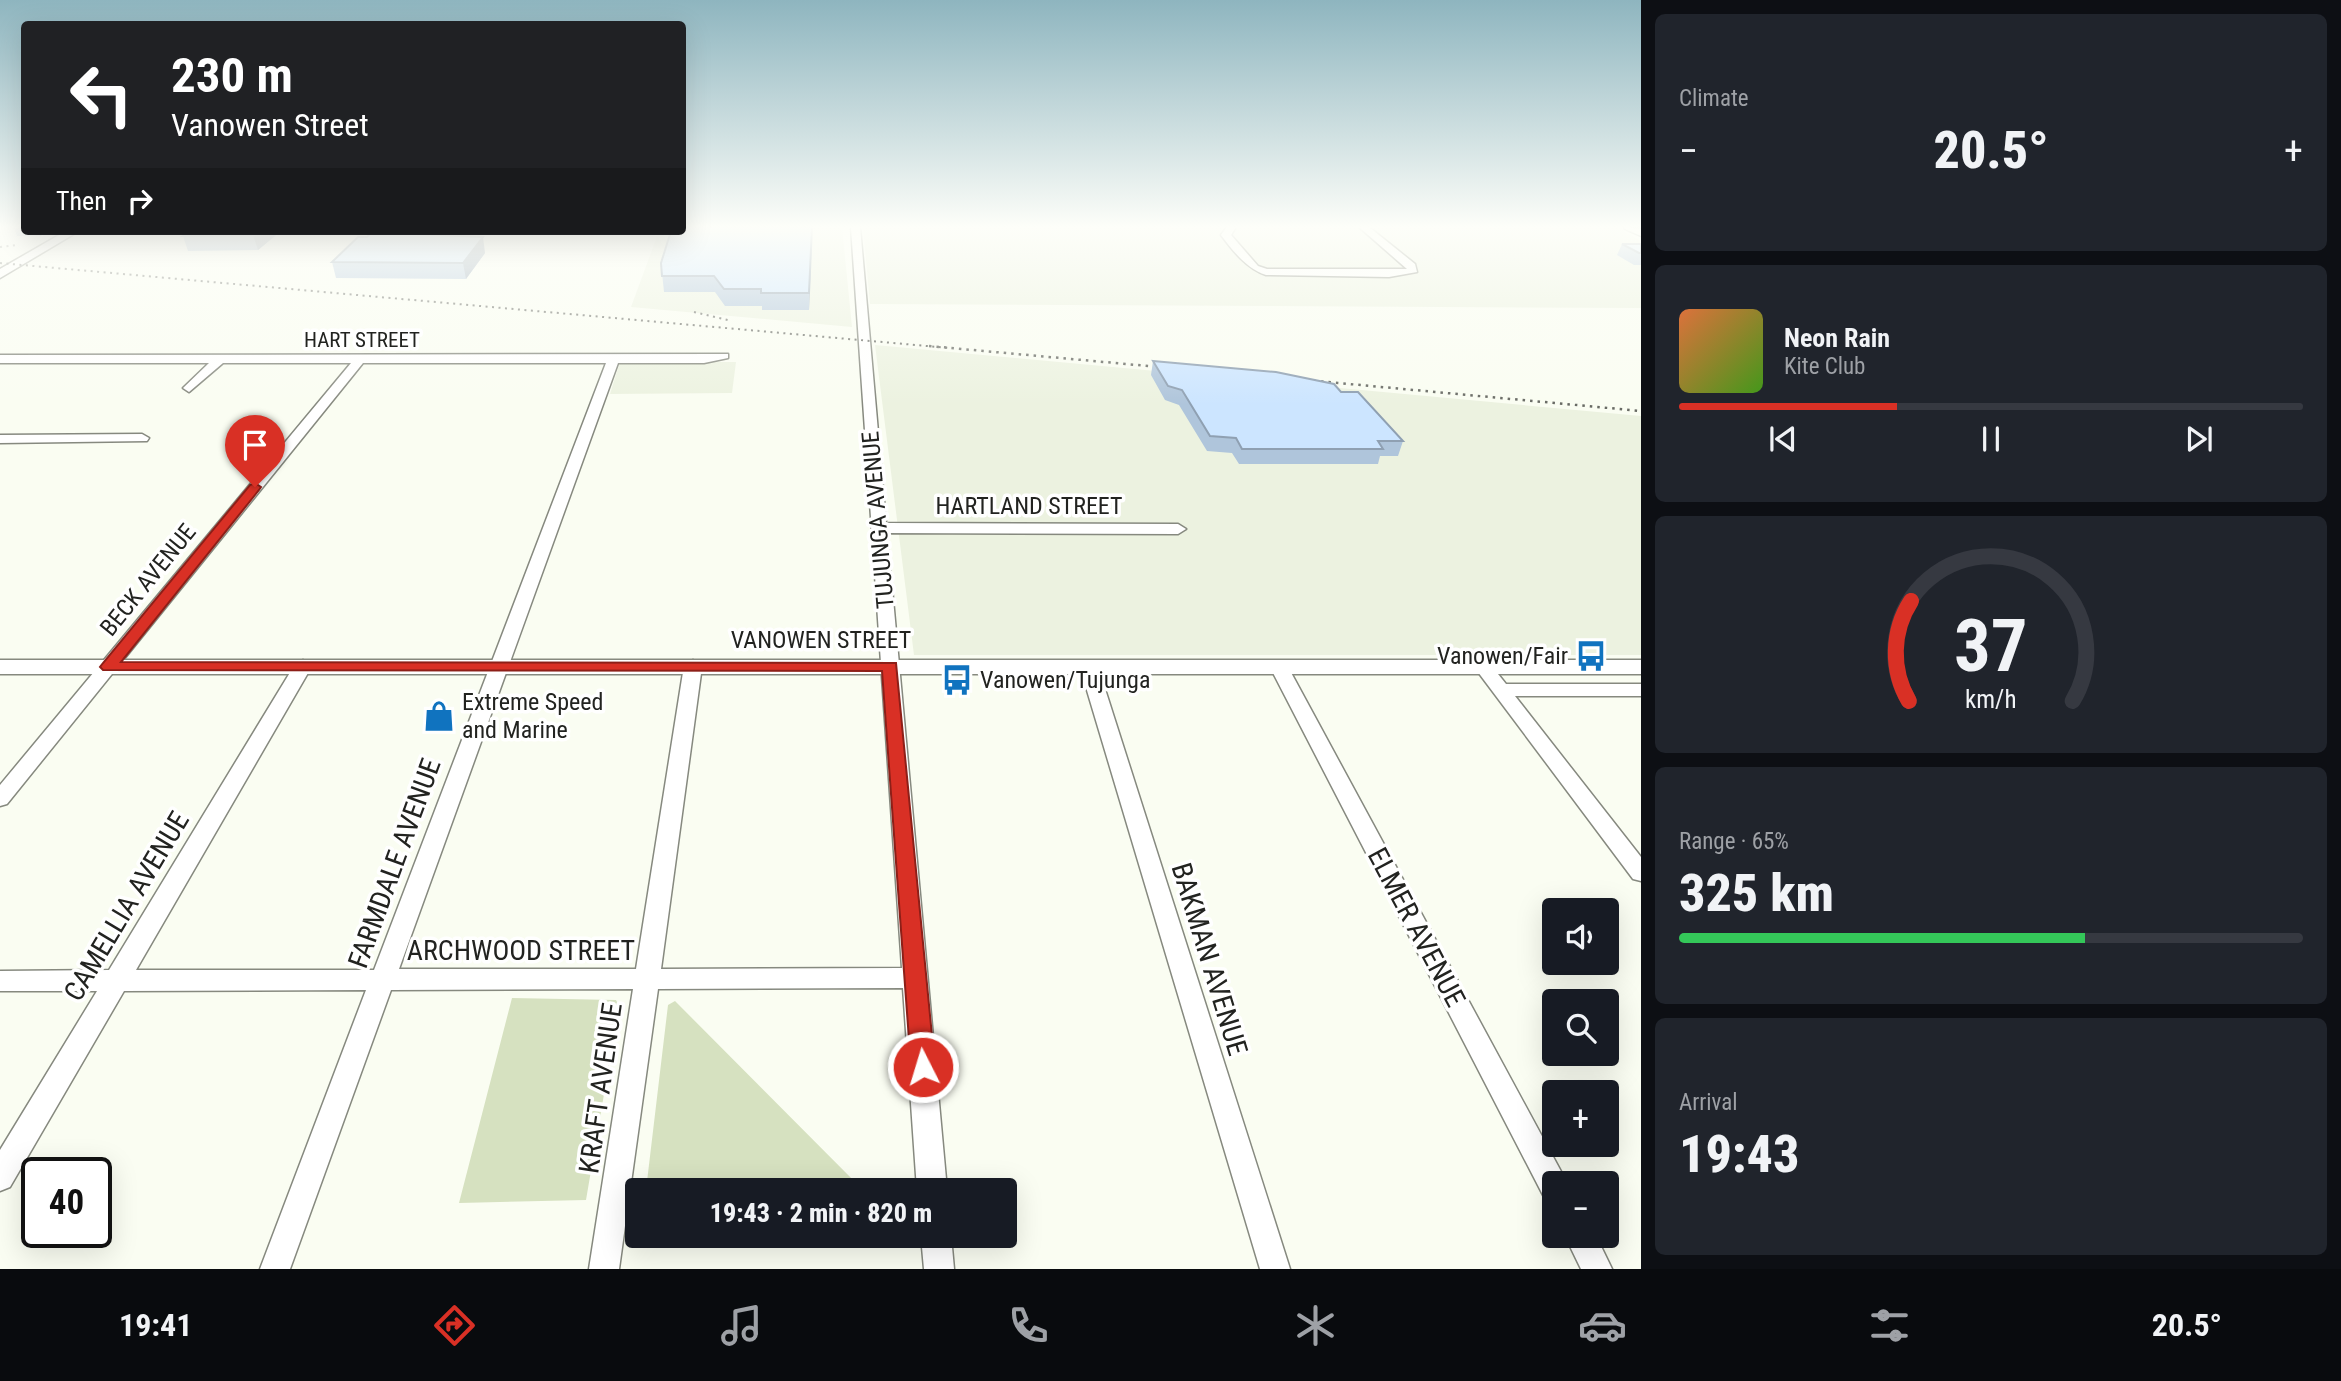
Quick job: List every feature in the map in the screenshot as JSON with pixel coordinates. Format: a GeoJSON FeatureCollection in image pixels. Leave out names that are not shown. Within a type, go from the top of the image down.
{"type":"FeatureCollection","features":[{"type":"Feature","properties":{"kind":"main road","name":"VANOWEN STREET"},"geometry":{"type":"LineString","coordinates":[[0,667],[1641,667]]}},
{"type":"Feature","properties":{"kind":"street","name":"TUJUNGA AVENUE"},"geometry":{"type":"LineString","coordinates":[[860,286],[931,1178]]}},
{"type":"Feature","properties":{"kind":"street","name":"HART STREET"},"geometry":{"type":"LineString","coordinates":[[0,359],[704,359],[724,356]]}},
{"type":"Feature","properties":{"kind":"street"},"geometry":{"type":"LineString","coordinates":[[188,388],[220,359]]}},
{"type":"Feature","properties":{"kind":"street","name":"BECK AVENUE"},"geometry":{"type":"LineString","coordinates":[[0,799],[359,359]]}},
{"type":"Feature","properties":{"kind":"street","name":"FARMDALE AVENUE"},"geometry":{"type":"LineString","coordinates":[[275,1269],[613,359]]}},
{"type":"Feature","properties":{"kind":"street"},"geometry":{"type":"LineString","coordinates":[[0,439],[142,439]]}},
{"type":"Feature","properties":{"kind":"street","name":"HARTLAND STREET"},"geometry":{"type":"LineString","coordinates":[[879,528],[1178,528]]}},
{"type":"Feature","properties":{"kind":"street","name":"CAMELLIA AVENUE"},"geometry":{"type":"LineString","coordinates":[[0,1177],[303,666]]}},
{"type":"Feature","properties":{"kind":"street","name":"KRAFT AVENUE"},"geometry":{"type":"LineString","coordinates":[[604,1269],[693,666]]}},
{"type":"Feature","properties":{"kind":"street","name":"BAKMAN AVENUE"},"geometry":{"type":"LineString","coordinates":[[1089,667],[1275,1269]]}},
{"type":"Feature","properties":{"kind":"street","name":"ELMER AVENUE"},"geometry":{"type":"LineString","coordinates":[[1279,667],[1546,1171]]}},
{"type":"Feature","properties":{"kind":"street"},"geometry":{"type":"LineString","coordinates":[[1484,668],[1641,873]]}},
{"type":"Feature","properties":{"kind":"street"},"geometry":{"type":"LineString","coordinates":[[1501,690],[1641,690]]}},
{"type":"Feature","properties":{"kind":"street","name":"ARCHWOOD STREET"},"geometry":{"type":"LineString","coordinates":[[0,981],[916,978]]}},
{"type":"Feature","properties":{"kind":"street"},"geometry":{"type":"LineString","coordinates":[[937,1248],[939,1269]]}},
{"type":"Feature","properties":{"kind":"street"},"geometry":{"type":"LineString","coordinates":[[1586,1248],[1597,1269]]}},
{"type":"Feature","properties":{"kind":"shaded area"},"geometry":{"type":"Polygon","coordinates":[[[639,286],[848,286],[852,327],[631,307],[639,286]]]}},
{"type":"Feature","properties":{"kind":"shaded area"},"geometry":{"type":"Polygon","coordinates":[[[868,286],[1641,286],[1641,308],[870,304],[868,286]]]}},
{"type":"Feature","properties":{"kind":"shaded area"},"geometry":{"type":"Polygon","coordinates":[[[875,345],[1641,416],[1641,655],[914,655],[875,345]]]}},
{"type":"Feature","properties":{"kind":"shaded area"},"geometry":{"type":"Polygon","coordinates":[[[620,362],[736,362],[732,393],[610,394],[620,362]]]}},
{"type":"Feature","properties":{"kind":"green space"},"geometry":{"type":"Polygon","coordinates":[[[512,998],[616,1000],[619,1006],[586,1200],[459,1203],[512,998]]]}},
{"type":"Feature","properties":{"kind":"green space"},"geometry":{"type":"Polygon","coordinates":[[[675,1001],[851,1178],[647,1178],[668,1005],[675,1001]]]}},
{"type":"Feature","properties":{"kind":"building"},"geometry":{"type":"Polygon","coordinates":[[[722,286],[809,286],[809,293],[761,293],[761,289],[724,289],[722,286]]]}},
{"type":"Feature","properties":{"kind":"building"},"geometry":{"type":"Polygon","coordinates":[[[1153,361],[1276,372],[1334,384],[1341,392],[1358,392],[1403,441],[1378,441],[1383,449],[1242,449],[1236,438],[1210,436],[1182,390],[1168,386],[1153,361]]]}},
{"type":"Feature","properties":{"kind":"railway"},"geometry":{"type":"LineString","coordinates":[[259,286],[949,348]]}},
{"type":"Feature","properties":{"kind":"railway"},"geometry":{"type":"LineString","coordinates":[[694,312],[728,320]]}},
{"type":"Feature","properties":{"kind":"railway"},"geometry":{"type":"LineString","coordinates":[[929,346],[1170,368]]}},
{"type":"Feature","properties":{"kind":"railway"},"geometry":{"type":"LineString","coordinates":[[1306,380],[1641,411]]}},
{"type":"Feature","properties":{"kind":"place","name":"Vanowen/Fair"},"geometry":{"type":"Point","coordinates":[1591,656]}},
{"type":"Feature","properties":{"kind":"place","name":"Vanowen/Tujunga"},"geometry":{"type":"Point","coordinates":[957,680]}},
{"type":"Feature","properties":{"kind":"place","name":"Extreme Speed and Marine"},"geometry":{"type":"Point","coordinates":[439,716]}},
{"type":"Feature","properties":{"kind":"route"},"geometry":{"type":"LineString","coordinates":[[255,487],[109,667],[890,666],[923,1067]]}}]}
